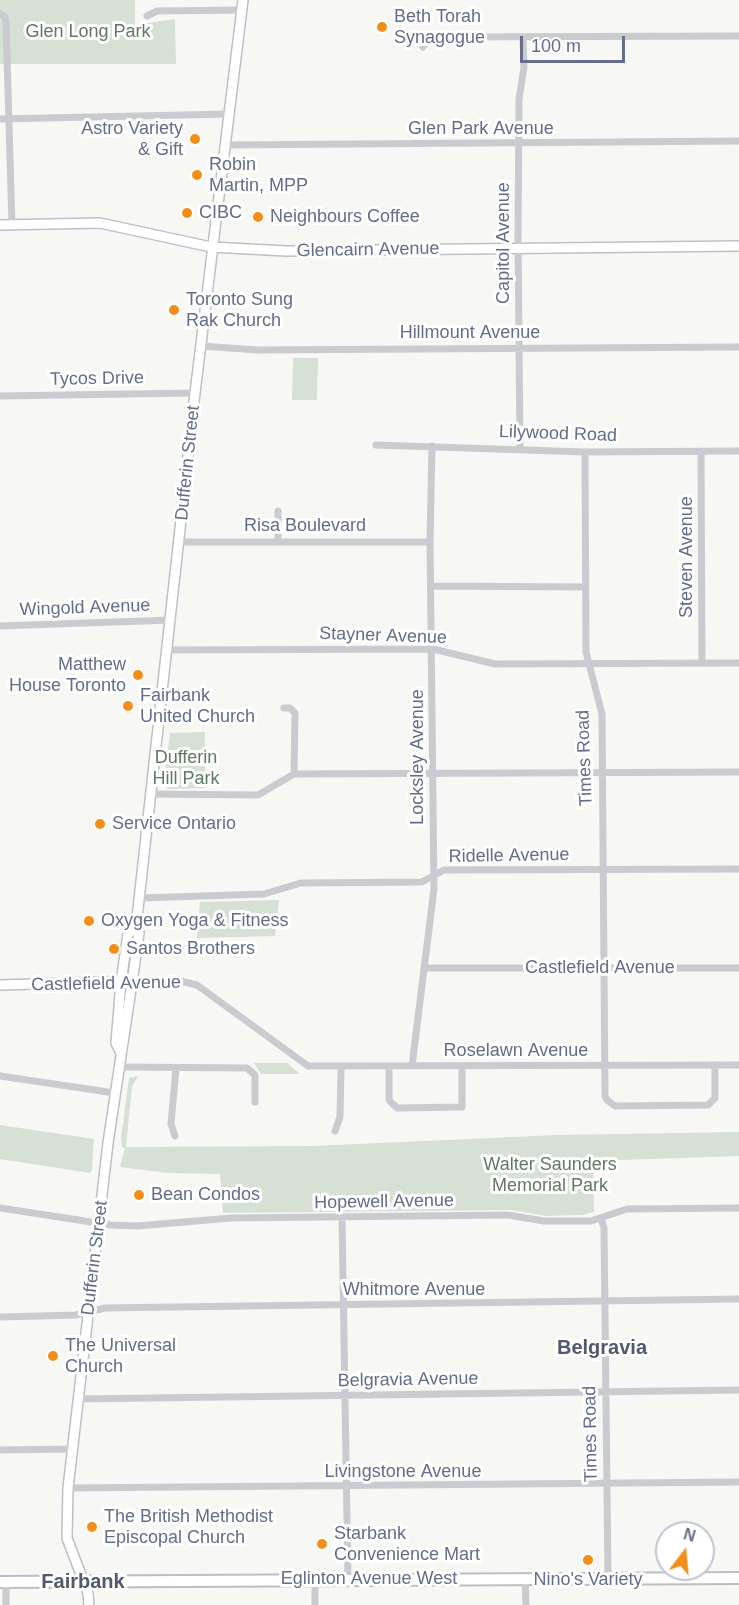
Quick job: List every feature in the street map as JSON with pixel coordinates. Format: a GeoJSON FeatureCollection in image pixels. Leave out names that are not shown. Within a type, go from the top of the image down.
{"type":"FeatureCollection","features":[{"type":"Feature","properties":{"kind":"main road","name":"Dufferin Street"},"geometry":{"type":"LineString","coordinates":[[120,1051],[125,1045],[139,933],[136,927],[172,620],[211,247],[242,5]]}},
{"type":"Feature","properties":{"kind":"main road","name":"Glencairn Avenue"},"geometry":{"type":"LineString","coordinates":[[0,225],[100,223],[211,247],[286,251],[739,246]]}},
{"type":"Feature","properties":{"kind":"main road","name":"Dufferin Street"},"geometry":{"type":"LineString","coordinates":[[90,1605],[67,1538],[68,1488],[119,1067],[120,1051],[116,1043],[121,982],[128,934],[136,927]]}},
{"type":"Feature","properties":{"kind":"main road","name":"Castlefield Avenue"},"geometry":{"type":"LineString","coordinates":[[0,985],[133,981]]}},
{"type":"Feature","properties":{"kind":"main road","name":"Eglinton Avenue West"},"geometry":{"type":"LineString","coordinates":[[3,1582],[739,1578]]}},
{"type":"Feature","properties":{"kind":"street"},"geometry":{"type":"LineString","coordinates":[[147,16],[157,11],[242,5]]}},
{"type":"Feature","properties":{"kind":"street"},"geometry":{"type":"LineString","coordinates":[[1,14],[6,22],[12,225]]}},
{"type":"Feature","properties":{"kind":"street"},"geometry":{"type":"LineString","coordinates":[[423,47],[428,41],[439,37],[739,36]]}},
{"type":"Feature","properties":{"kind":"street","name":"Capitol Avenue"},"geometry":{"type":"LineString","coordinates":[[520,448],[519,144],[524,38]]}},
{"type":"Feature","properties":{"kind":"street"},"geometry":{"type":"LineString","coordinates":[[0,119],[228,114]]}},
{"type":"Feature","properties":{"kind":"street","name":"Glen Park Avenue"},"geometry":{"type":"LineString","coordinates":[[224,145],[739,141]]}},
{"type":"Feature","properties":{"kind":"street","name":"Hillmount Avenue"},"geometry":{"type":"LineString","coordinates":[[201,346],[258,350],[739,346]]}},
{"type":"Feature","properties":{"kind":"street","name":"Tycos Drive"},"geometry":{"type":"LineString","coordinates":[[0,396],[195,393]]}},
{"type":"Feature","properties":{"kind":"street","name":"Lilywood Road"},"geometry":{"type":"LineString","coordinates":[[376,445],[520,448],[585,452],[739,451]]}},
{"type":"Feature","properties":{"kind":"street","name":"Locksley Avenue"},"geometry":{"type":"LineString","coordinates":[[412,1066],[433,876],[433,649],[430,542],[432,447]]}},
{"type":"Feature","properties":{"kind":"street","name":"Times Road"},"geometry":{"type":"LineString","coordinates":[[585,452],[584,587],[587,663],[602,714],[604,1065],[607,1100],[615,1106],[708,1105],[715,1098],[715,1065]]}},
{"type":"Feature","properties":{"kind":"street","name":"Steven Avenue"},"geometry":{"type":"LineString","coordinates":[[701,452],[702,662]]}},
{"type":"Feature","properties":{"kind":"street"},"geometry":{"type":"LineString","coordinates":[[278,510],[278,541]]}},
{"type":"Feature","properties":{"kind":"street","name":"Risa Boulevard"},"geometry":{"type":"LineString","coordinates":[[180,542],[430,542]]}},
{"type":"Feature","properties":{"kind":"street"},"geometry":{"type":"LineString","coordinates":[[431,586],[584,587]]}},
{"type":"Feature","properties":{"kind":"street","name":"Wingold Avenue"},"geometry":{"type":"LineString","coordinates":[[0,626],[172,620]]}},
{"type":"Feature","properties":{"kind":"street","name":"Stayner Avenue"},"geometry":{"type":"LineString","coordinates":[[168,650],[433,649],[495,664],[739,663]]}},
{"type":"Feature","properties":{"kind":"street"},"geometry":{"type":"LineString","coordinates":[[284,708],[290,708],[295,713],[294,774]]}},
{"type":"Feature","properties":{"kind":"street"},"geometry":{"type":"LineString","coordinates":[[151,794],[258,795],[294,774],[739,772]]}},
{"type":"Feature","properties":{"kind":"street","name":"Ridelle Avenue"},"geometry":{"type":"LineString","coordinates":[[140,898],[264,894],[302,884],[422,882],[444,870],[739,869]]}},
{"type":"Feature","properties":{"kind":"street","name":"Castlefield Avenue"},"geometry":{"type":"LineString","coordinates":[[424,968],[739,968]]}},
{"type":"Feature","properties":{"kind":"street","name":"Castlefield Avenue"},"geometry":{"type":"LineString","coordinates":[[133,981],[180,981],[197,985],[296,1059]]}},
{"type":"Feature","properties":{"kind":"street","name":"Roselawn Avenue"},"geometry":{"type":"LineString","coordinates":[[296,1059],[308,1066],[340,1068],[739,1065]]}},
{"type":"Feature","properties":{"kind":"street"},"geometry":{"type":"LineString","coordinates":[[389,1066],[389,1100],[394,1107],[462,1107],[462,1066]]}},
{"type":"Feature","properties":{"kind":"street"},"geometry":{"type":"LineString","coordinates":[[119,1067],[247,1068],[255,1075],[255,1102]]}},
{"type":"Feature","properties":{"kind":"street"},"geometry":{"type":"LineString","coordinates":[[175,1136],[171,1124],[176,1068]]}},
{"type":"Feature","properties":{"kind":"street"},"geometry":{"type":"LineString","coordinates":[[335,1131],[340,1117],[340,1068]]}},
{"type":"Feature","properties":{"kind":"street"},"geometry":{"type":"LineString","coordinates":[[0,1076],[115,1093]]}},
{"type":"Feature","properties":{"kind":"street","name":"Hopewell Avenue"},"geometry":{"type":"LineString","coordinates":[[0,1208],[100,1223],[151,1226],[222,1218],[508,1215],[561,1222],[602,1218],[627,1209],[739,1208]]}},
{"type":"Feature","properties":{"kind":"street"},"geometry":{"type":"LineString","coordinates":[[342,1218],[348,1579]]}},
{"type":"Feature","properties":{"kind":"street","name":"Times Road"},"geometry":{"type":"LineString","coordinates":[[602,1218],[604,1228],[608,1578]]}},
{"type":"Feature","properties":{"kind":"street","name":"Whitmore Avenue"},"geometry":{"type":"LineString","coordinates":[[0,1317],[89,1312],[105,1308],[739,1299]]}},
{"type":"Feature","properties":{"kind":"street","name":"Belgravia Avenue"},"geometry":{"type":"LineString","coordinates":[[78,1399],[739,1390]]}},
{"type":"Feature","properties":{"kind":"street"},"geometry":{"type":"LineString","coordinates":[[0,1450],[72,1449]]}},
{"type":"Feature","properties":{"kind":"street","name":"Livingstone Avenue"},"geometry":{"type":"LineString","coordinates":[[68,1488],[607,1485],[739,1482]]}},
{"type":"Feature","properties":{"kind":"street"},"geometry":{"type":"LineString","coordinates":[[525,1578],[526,1605]]}},
{"type":"Feature","properties":{"kind":"street"},"geometry":{"type":"LineString","coordinates":[[315,1579],[315,1605]]}},
{"type":"Feature","properties":{"kind":"street"},"geometry":{"type":"LineString","coordinates":[[3,1582],[6,1605]]}},
{"type":"Feature","properties":{"kind":"green space","name":"Glen Long Park"},"geometry":{"type":"Polygon","coordinates":[[[0,0],[135,0],[135,25],[175,19],[176,64],[0,64],[0,0]]]}},
{"type":"Feature","properties":{"kind":"green space"},"geometry":{"type":"Polygon","coordinates":[[[293,358],[318,358],[317,400],[292,400],[293,358]]]}},
{"type":"Feature","properties":{"kind":"green space","name":"Dufferin Hill Park"},"geometry":{"type":"Polygon","coordinates":[[[205,732],[205,788],[168,789],[164,783],[170,733],[205,732]]]}},
{"type":"Feature","properties":{"kind":"green space"},"geometry":{"type":"Polygon","coordinates":[[[279,900],[275,936],[197,938],[200,902],[279,900]]]}},
{"type":"Feature","properties":{"kind":"green space"},"geometry":{"type":"Polygon","coordinates":[[[254,1063],[287,1063],[300,1074],[261,1074],[254,1063]]]}},
{"type":"Feature","properties":{"kind":"green space","name":"Walter Saunders Memorial Park"},"geometry":{"type":"Polygon","coordinates":[[[138,1076],[132,1087],[126,1147],[313,1146],[557,1135],[739,1132],[739,1156],[593,1161],[594,1212],[582,1215],[546,1216],[511,1210],[223,1213],[220,1174],[168,1173],[120,1167],[125,1148],[122,1147],[121,1138],[129,1078],[138,1076]]]}},
{"type":"Feature","properties":{"kind":"green space"},"geometry":{"type":"Polygon","coordinates":[[[0,1125],[94,1139],[92,1170],[90,1173],[0,1159],[0,1125]]]}},
{"type":"Feature","properties":{"kind":"place","name":"Beth Torah Synagogue"},"geometry":{"type":"Point","coordinates":[382,27]}},
{"type":"Feature","properties":{"kind":"place","name":"Astro Variety & Gift"},"geometry":{"type":"Point","coordinates":[195,139]}},
{"type":"Feature","properties":{"kind":"place","name":"Robin Martin, MPP"},"geometry":{"type":"Point","coordinates":[197,175]}},
{"type":"Feature","properties":{"kind":"place","name":"CIBC"},"geometry":{"type":"Point","coordinates":[187,213]}},
{"type":"Feature","properties":{"kind":"place","name":"Neighbours Coffee"},"geometry":{"type":"Point","coordinates":[258,217]}},
{"type":"Feature","properties":{"kind":"place","name":"Toronto Sung Rak Church"},"geometry":{"type":"Point","coordinates":[174,310]}},
{"type":"Feature","properties":{"kind":"place","name":"Matthew House Toronto"},"geometry":{"type":"Point","coordinates":[138,675]}},
{"type":"Feature","properties":{"kind":"place","name":"Fairbank United Church"},"geometry":{"type":"Point","coordinates":[128,706]}},
{"type":"Feature","properties":{"kind":"place","name":"Service Ontario"},"geometry":{"type":"Point","coordinates":[100,824]}},
{"type":"Feature","properties":{"kind":"place","name":"Oxygen Yoga & Fitness"},"geometry":{"type":"Point","coordinates":[89,921]}},
{"type":"Feature","properties":{"kind":"place","name":"Santos Brothers"},"geometry":{"type":"Point","coordinates":[114,949]}},
{"type":"Feature","properties":{"kind":"place","name":"Bean Condos"},"geometry":{"type":"Point","coordinates":[139,1195]}},
{"type":"Feature","properties":{"kind":"place","name":"The Universal Church"},"geometry":{"type":"Point","coordinates":[53,1356]}},
{"type":"Feature","properties":{"kind":"place","name":"The British Methodist Episcopal Church"},"geometry":{"type":"Point","coordinates":[92,1527]}},
{"type":"Feature","properties":{"kind":"place","name":"Starbank Convenience Mart"},"geometry":{"type":"Point","coordinates":[322,1544]}},
{"type":"Feature","properties":{"kind":"place","name":"Nino's Variety"},"geometry":{"type":"Point","coordinates":[588,1560]}},
{"type":"Feature","properties":{"kind":"district","name":"Belgravia"},"geometry":{"type":"Point","coordinates":[602,1348]}},
{"type":"Feature","properties":{"kind":"district","name":"Fairbank"},"geometry":{"type":"Point","coordinates":[83,1582]}}]}
